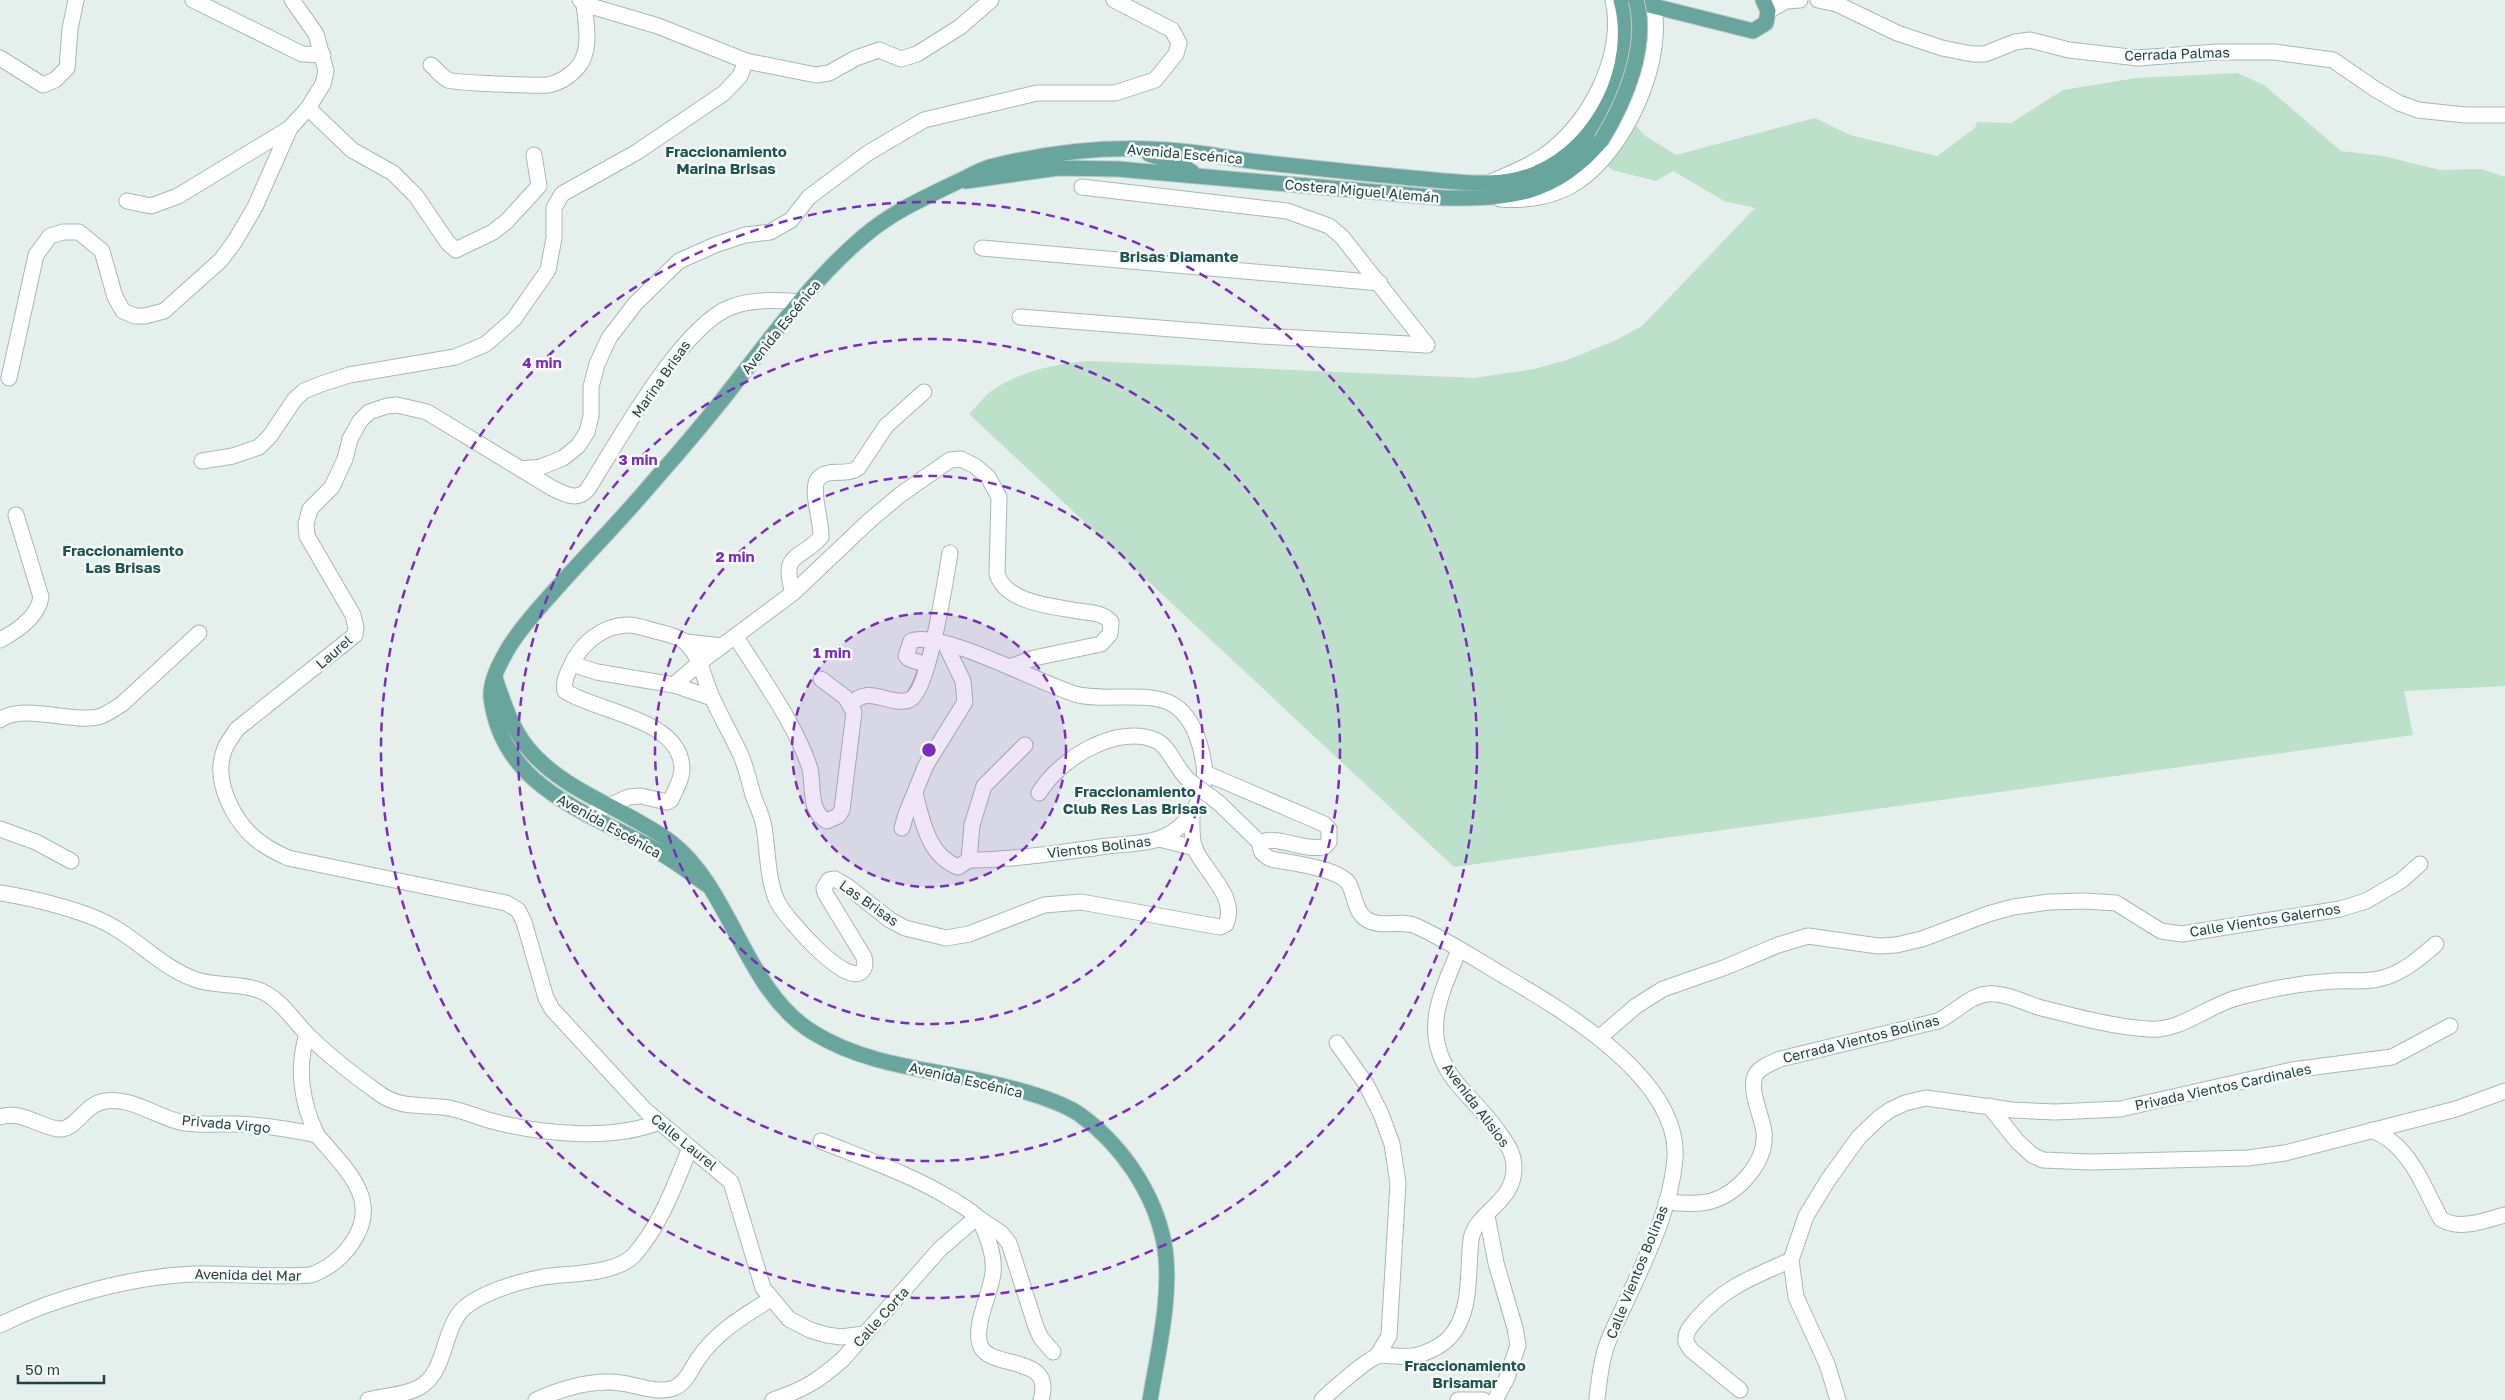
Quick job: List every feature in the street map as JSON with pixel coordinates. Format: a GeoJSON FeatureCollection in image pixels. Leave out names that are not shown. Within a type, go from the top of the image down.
{"type":"FeatureCollection","features":[{"type":"Feature","properties":{"kind":"main road","name":"Costera Miguel Alemán"},"geometry":{"type":"LineString","coordinates":[[957,182],[987,180],[1058,168],[1195,174],[1444,198],[1491,199],[1521,194],[1562,177],[1585,161],[1625,52],[1625,16],[1621,0]]}},
{"type":"Feature","properties":{"kind":"main road"},"geometry":{"type":"LineString","coordinates":[[1629,0],[1653,3],[1753,32],[1766,23],[1765,6]]}},
{"type":"Feature","properties":{"kind":"main road","name":"Costera Miguel Alemán"},"geometry":{"type":"LineString","coordinates":[[1351,172],[1489,183],[1520,179],[1539,173],[1595,137],[1617,116],[1628,90],[1634,66],[1638,38],[1638,9],[1636,0]]}},
{"type":"Feature","properties":{"kind":"main road"},"geometry":{"type":"LineString","coordinates":[[1136,148],[1158,158],[1177,163],[1195,174],[1213,167],[1255,161]]}},
{"type":"Feature","properties":{"kind":"main road","name":"Avenida Escénica"},"geometry":{"type":"LineString","coordinates":[[707,885],[643,843],[562,802],[540,786],[519,766],[505,742],[492,700],[491,688],[510,646],[534,614],[652,484],[738,380],[799,302],[862,238],[876,227],[904,208],[984,169],[1058,152],[1136,148],[1351,172]]}},
{"type":"Feature","properties":{"kind":"main road","name":"Avenida Escénica"},"geometry":{"type":"LineString","coordinates":[[495,676],[506,708],[527,747],[551,770],[670,842],[687,856],[707,885],[768,987],[791,1017],[814,1033],[854,1053],[898,1065],[988,1083],[1046,1100],[1077,1113],[1110,1141],[1134,1170],[1154,1207],[1164,1245],[1166,1284],[1160,1339],[1150,1400]]}},
{"type":"Feature","properties":{"kind":"street"},"geometry":{"type":"LineString","coordinates":[[0,58],[44,85],[55,80],[67,68],[70,29],[76,0]]}},
{"type":"Feature","properties":{"kind":"street"},"geometry":{"type":"LineString","coordinates":[[193,0],[302,54],[323,55]]}},
{"type":"Feature","properties":{"kind":"street"},"geometry":{"type":"LineString","coordinates":[[127,201],[151,206],[178,196],[290,128],[308,108],[324,84],[326,71],[316,34],[292,0]]}},
{"type":"Feature","properties":{"kind":"street"},"geometry":{"type":"LineString","coordinates":[[431,65],[449,81],[533,85],[562,81],[578,66],[585,50],[588,36],[583,1],[658,26],[746,61],[816,75],[829,73],[856,58],[879,50],[901,59],[917,54],[960,27],[991,0]]}},
{"type":"Feature","properties":{"kind":"street"},"geometry":{"type":"LineString","coordinates":[[521,469],[541,467],[563,458],[578,446],[587,432],[590,416],[591,387],[597,364],[609,338],[635,304],[680,261],[722,242],[745,235],[770,232],[791,220],[809,197],[868,152],[924,120],[1037,93],[1115,93],[1155,80],[1176,54],[1179,43],[1172,30],[1114,0]]}},
{"type":"Feature","properties":{"kind":"street"},"geometry":{"type":"LineString","coordinates":[[1489,183],[1543,157],[1578,122],[1596,99],[1614,36],[1616,13],[1613,0]]}},
{"type":"Feature","properties":{"kind":"street"},"geometry":{"type":"LineString","coordinates":[[1765,6],[1800,0]]}},
{"type":"Feature","properties":{"kind":"street","name":"Cerrada Palmas"},"geometry":{"type":"LineString","coordinates":[[1818,0],[1837,4],[1897,32],[1942,48],[1972,54],[1985,54],[2015,42],[2030,40],[2069,50],[2138,58],[2217,52],[2274,52],[2332,60],[2399,103],[2418,110],[2465,116],[2505,115]]}},
{"type":"Feature","properties":{"kind":"street"},"geometry":{"type":"LineString","coordinates":[[1491,199],[1519,200],[1562,191],[1578,182],[1602,161],[1621,136],[1647,81],[1656,27],[1653,3]]}},
{"type":"Feature","properties":{"kind":"street"},"geometry":{"type":"LineString","coordinates":[[202,462],[234,456],[259,447],[270,436],[295,399],[304,391],[349,375],[455,357],[486,344],[514,319],[548,270],[554,238],[554,208],[562,194],[637,152],[724,93],[740,76],[746,61]]}},
{"type":"Feature","properties":{"kind":"street"},"geometry":{"type":"LineString","coordinates":[[308,108],[352,150],[393,173],[416,196],[448,244],[456,250],[493,232],[507,221],[539,186],[534,155]]}},
{"type":"Feature","properties":{"kind":"street"},"geometry":{"type":"LineString","coordinates":[[8,378],[36,255],[50,236],[63,232],[79,232],[102,251],[116,297],[123,311],[135,316],[164,311],[221,260],[235,241],[255,207],[290,128]]}},
{"type":"Feature","properties":{"kind":"street"},"geometry":{"type":"LineString","coordinates":[[1192,198],[1195,174]]}},
{"type":"Feature","properties":{"kind":"street"},"geometry":{"type":"LineString","coordinates":[[1020,317],[1261,336],[1428,345],[1342,237],[1329,226],[1287,211],[1082,186]]}},
{"type":"Feature","properties":{"kind":"street"},"geometry":{"type":"LineString","coordinates":[[982,248],[1380,283]]}},
{"type":"Feature","properties":{"kind":"street","name":"Marina Brisas"},"geometry":{"type":"LineString","coordinates":[[583,495],[667,366],[692,335],[714,316],[737,305],[776,300],[799,302]]}},
{"type":"Feature","properties":{"kind":"street"},"geometry":{"type":"LineString","coordinates":[[793,593],[788,573],[790,564],[794,557],[821,537],[822,529],[814,488],[816,481],[823,474],[853,472],[858,468],[886,426],[924,392]]}},
{"type":"Feature","properties":{"kind":"street","name":"Laurel"},"geometry":{"type":"LineString","coordinates":[[518,910],[506,903],[288,858],[263,845],[244,827],[230,806],[221,775],[224,750],[237,728],[355,635],[356,628],[353,615],[307,536],[306,524],[310,510],[332,487],[345,459],[350,438],[360,421],[370,412],[387,406],[413,407],[427,412],[568,495],[577,497],[583,495]]}},
{"type":"Feature","properties":{"kind":"street"},"geometry":{"type":"LineString","coordinates":[[674,685],[699,663],[793,593],[869,521],[900,496],[939,466],[950,460],[961,459],[975,466],[988,477],[999,497],[997,574],[1000,583],[1007,591],[1022,598],[1098,614],[1111,622],[1110,634],[1101,644],[1034,658],[1010,667]]}},
{"type":"Feature","properties":{"kind":"street"},"geometry":{"type":"LineString","coordinates":[[0,640],[29,620],[40,605],[41,597],[16,515]]}},
{"type":"Feature","properties":{"kind":"street"},"geometry":{"type":"LineString","coordinates":[[851,705],[856,699],[867,695],[910,700],[919,690],[927,665],[939,642],[950,553]]}},
{"type":"Feature","properties":{"kind":"street"},"geometry":{"type":"LineString","coordinates":[[588,815],[607,805],[629,797],[641,796],[667,802],[671,800],[681,775],[679,755],[654,728],[565,691],[564,681],[577,654],[594,636],[608,629],[630,625],[662,632],[686,642],[722,646]]}},
{"type":"Feature","properties":{"kind":"street"},"geometry":{"type":"LineString","coordinates":[[0,720],[14,714],[84,718],[104,714],[122,704],[199,633]]}},
{"type":"Feature","properties":{"kind":"street"},"geometry":{"type":"LineString","coordinates":[[736,637],[774,698],[805,755],[810,770],[816,810],[820,817],[827,821],[838,816],[842,810],[854,724],[851,705],[821,679]]}},
{"type":"Feature","properties":{"kind":"street"},"geometry":{"type":"LineString","coordinates":[[902,828],[926,765],[965,702],[963,682],[939,642],[918,638],[911,641],[906,651],[909,660],[927,665]]}},
{"type":"Feature","properties":{"kind":"street","name":"Las Brisas"},"geometry":{"type":"LineString","coordinates":[[686,642],[699,663],[712,698],[742,758],[764,825],[771,882],[780,907],[799,931],[841,969],[850,973],[858,974],[862,971],[865,965],[864,957],[825,894],[824,888],[829,880],[835,879],[847,886],[898,924],[923,934],[946,938],[969,934],[1044,905],[1081,902],[1220,927],[1226,924],[1229,908],[1225,896],[1195,848],[1192,814]]}},
{"type":"Feature","properties":{"kind":"street","name":"Vientos Bolinas"},"geometry":{"type":"LineString","coordinates":[[915,793],[922,822],[941,858],[958,866],[969,860],[1028,855],[1159,839],[1178,828],[1192,814],[1203,791],[1205,773],[1202,750],[1195,730],[1177,707],[1163,700],[1137,697],[1100,698],[1075,694],[1010,667],[939,642]]}},
{"type":"Feature","properties":{"kind":"street"},"geometry":{"type":"LineString","coordinates":[[572,664],[616,676],[674,685],[712,698]]}},
{"type":"Feature","properties":{"kind":"street"},"geometry":{"type":"LineString","coordinates":[[1039,793],[1046,781],[1059,767],[1078,753],[1103,742],[1128,737],[1149,738],[1159,741],[1168,751],[1183,776],[1219,803],[1260,843],[1260,850],[1263,856],[1339,875],[1348,883],[1359,913],[1366,919],[1379,924],[1414,925],[1459,950]]}},
{"type":"Feature","properties":{"kind":"street"},"geometry":{"type":"LineString","coordinates":[[969,860],[972,825],[984,786],[1025,745]]}},
{"type":"Feature","properties":{"kind":"street"},"geometry":{"type":"LineString","coordinates":[[1205,773],[1324,824],[1330,834],[1329,842],[1324,847],[1298,847],[1273,839],[1260,843]]}},
{"type":"Feature","properties":{"kind":"street"},"geometry":{"type":"LineString","coordinates":[[0,829],[36,842],[71,861]]}},
{"type":"Feature","properties":{"kind":"street"},"geometry":{"type":"LineString","coordinates":[[1159,839],[1195,848]]}},
{"type":"Feature","properties":{"kind":"street","name":"Calle Vientos Galernos"},"geometry":{"type":"LineString","coordinates":[[1600,1037],[1636,1006],[1662,988],[1726,967],[1778,945],[1808,936],[1878,946],[1896,945],[1922,939],[1988,914],[2014,907],[2049,902],[2085,901],[2116,903],[2161,931],[2182,934],[2340,909],[2366,901],[2402,880],[2420,864]]}},
{"type":"Feature","properties":{"kind":"street"},"geometry":{"type":"LineString","coordinates":[[0,893],[33,900],[114,926],[168,966],[193,979],[211,984],[250,988],[266,993],[287,1012],[307,1035],[381,1095],[398,1104],[446,1108],[515,1126],[588,1133],[642,1129],[659,1122]]}},
{"type":"Feature","properties":{"kind":"street","name":"Calle Laurel"},"geometry":{"type":"LineString","coordinates":[[518,910],[524,922],[546,998],[552,1009],[645,1110],[731,1182],[755,1265],[763,1288],[771,1299],[789,1319],[810,1330],[841,1337],[864,1334]]}},
{"type":"Feature","properties":{"kind":"street","name":"Cerrada Vientos Bolinas"},"geometry":{"type":"LineString","coordinates":[[1666,1202],[1698,1204],[1712,1200],[1734,1188],[1749,1174],[1763,1149],[1764,1134],[1754,1089],[1755,1076],[1762,1068],[1780,1059],[1938,1021],[1951,1015],[1974,997],[1989,993],[2050,1010],[2128,1026],[2150,1030],[2167,1028],[2182,1023],[2204,1010],[2234,999],[2305,985],[2386,978],[2405,968],[2436,944]]}},
{"type":"Feature","properties":{"kind":"street","name":"Calle Vientos Bolinas"},"geometry":{"type":"LineString","coordinates":[[1459,950],[1550,1002],[1600,1037],[1654,1096],[1669,1123],[1674,1141],[1675,1158],[1666,1202],[1658,1226],[1603,1356],[1598,1399]]}},
{"type":"Feature","properties":{"kind":"street","name":"Avenida Alisios"},"geometry":{"type":"LineString","coordinates":[[1377,1356],[1413,1356],[1438,1347],[1458,1328],[1462,1318],[1467,1286],[1471,1235],[1510,1189],[1514,1166],[1512,1152],[1492,1124],[1476,1107],[1443,1064],[1435,1037],[1435,1019],[1439,1001],[1459,950]]}},
{"type":"Feature","properties":{"kind":"street","name":"Privada Vientos Cardinales"},"geometry":{"type":"LineString","coordinates":[[1791,1260],[1806,1216],[1859,1137],[1878,1118],[1906,1103],[1926,1098],[2055,1112],[2120,1109],[2292,1070],[2392,1057],[2450,1026]]}},
{"type":"Feature","properties":{"kind":"street","name":"Avenida del Mar"},"geometry":{"type":"LineString","coordinates":[[0,1325],[54,1303],[100,1289],[170,1275],[246,1274],[295,1276],[311,1275],[324,1270],[353,1241],[364,1222],[365,1211],[364,1201],[354,1181],[317,1135],[304,1094],[300,1065],[307,1035]]}},
{"type":"Feature","properties":{"kind":"street"},"geometry":{"type":"LineString","coordinates":[[1322,1400],[1377,1356],[1389,1336],[1398,1183],[1392,1144],[1381,1114],[1366,1084],[1337,1043]]}},
{"type":"Feature","properties":{"kind":"street"},"geometry":{"type":"LineString","coordinates":[[1989,1106],[2032,1155],[2043,1160],[2062,1162],[2248,1158],[2285,1153],[2456,1109],[2505,1091]]}},
{"type":"Feature","properties":{"kind":"street","name":"Privada Virgo"},"geometry":{"type":"LineString","coordinates":[[0,1117],[8,1114],[22,1116],[58,1129],[71,1126],[94,1104],[106,1101],[136,1105],[182,1122],[235,1124],[317,1135]]}},
{"type":"Feature","properties":{"kind":"street"},"geometry":{"type":"LineString","coordinates":[[2372,1130],[2392,1141],[2400,1149],[2412,1164],[2441,1219],[2448,1224],[2476,1223],[2505,1215]]}},
{"type":"Feature","properties":{"kind":"street"},"geometry":{"type":"LineString","coordinates":[[821,1141],[915,1179],[964,1207],[1002,1234],[1009,1243],[1036,1327],[1041,1338],[1053,1352]]}},
{"type":"Feature","properties":{"kind":"street"},"geometry":{"type":"LineString","coordinates":[[368,1400],[407,1393],[421,1387],[431,1376],[438,1362],[456,1316],[466,1306],[480,1297],[515,1284],[605,1269],[621,1264],[633,1255],[664,1210],[690,1148]]}},
{"type":"Feature","properties":{"kind":"street"},"geometry":{"type":"LineString","coordinates":[[1487,1216],[1496,1263],[1515,1328],[1518,1345],[1507,1378],[1495,1400]]}},
{"type":"Feature","properties":{"kind":"street"},"geometry":{"type":"LineString","coordinates":[[977,1218],[992,1252],[994,1272],[980,1326],[979,1337],[982,1347],[987,1354],[1030,1368],[1039,1376],[1042,1384],[1041,1400]]}},
{"type":"Feature","properties":{"kind":"street","name":"Calle Corta"},"geometry":{"type":"LineString","coordinates":[[773,1400],[809,1387],[843,1359],[940,1249],[977,1218]]}},
{"type":"Feature","properties":{"kind":"street"},"geometry":{"type":"LineString","coordinates":[[1740,1390],[1692,1350],[1686,1342],[1688,1329],[1713,1300],[1736,1284],[1791,1260],[1796,1297],[1827,1364],[1838,1400]]}},
{"type":"Feature","properties":{"kind":"street"},"geometry":{"type":"LineString","coordinates":[[536,1400],[564,1388],[596,1383],[623,1383],[665,1390],[676,1387],[684,1380],[699,1357],[717,1337],[736,1321],[771,1299]]}},
{"type":"Feature","properties":{"kind":"street"},"geometry":{"type":"LineString","coordinates":[[1458,1400],[1483,1400]]}},
{"type":"Feature","properties":{"kind":"green space"},"geometry":{"type":"Polygon","coordinates":[[[2237,73],[2264,85],[2341,151],[2383,156],[2440,170],[2482,169],[2505,177],[2505,686],[2404,691],[2413,735],[1454,867],[969,414],[991,391],[1016,377],[1051,366],[1076,362],[1474,378],[1534,369],[1567,360],[1614,341],[1642,326],[1755,208],[1724,201],[1673,171],[1656,181],[1612,170],[1598,155],[1625,112],[1644,135],[1676,155],[1815,118],[1850,135],[1937,156],[1975,128],[1977,122],[2011,123],[2063,90],[2136,78],[2237,73]]]}},
{"type":"Feature","properties":{"kind":"district","name":"Fraccionamiento Marina Brisas"},"geometry":{"type":"Point","coordinates":[726,160]}},
{"type":"Feature","properties":{"kind":"district","name":"Brisas Diamante"},"geometry":{"type":"Point","coordinates":[1179,257]}},
{"type":"Feature","properties":{"kind":"district","name":"Fraccionamiento Las Brisas"},"geometry":{"type":"Point","coordinates":[123,560]}},
{"type":"Feature","properties":{"kind":"district","name":"Fraccionamiento Club Res Las Brisas"},"geometry":{"type":"Point","coordinates":[1135,800]}},
{"type":"Feature","properties":{"kind":"district","name":"Fraccionamiento Brisamar"},"geometry":{"type":"Point","coordinates":[1465,1374]}}]}
